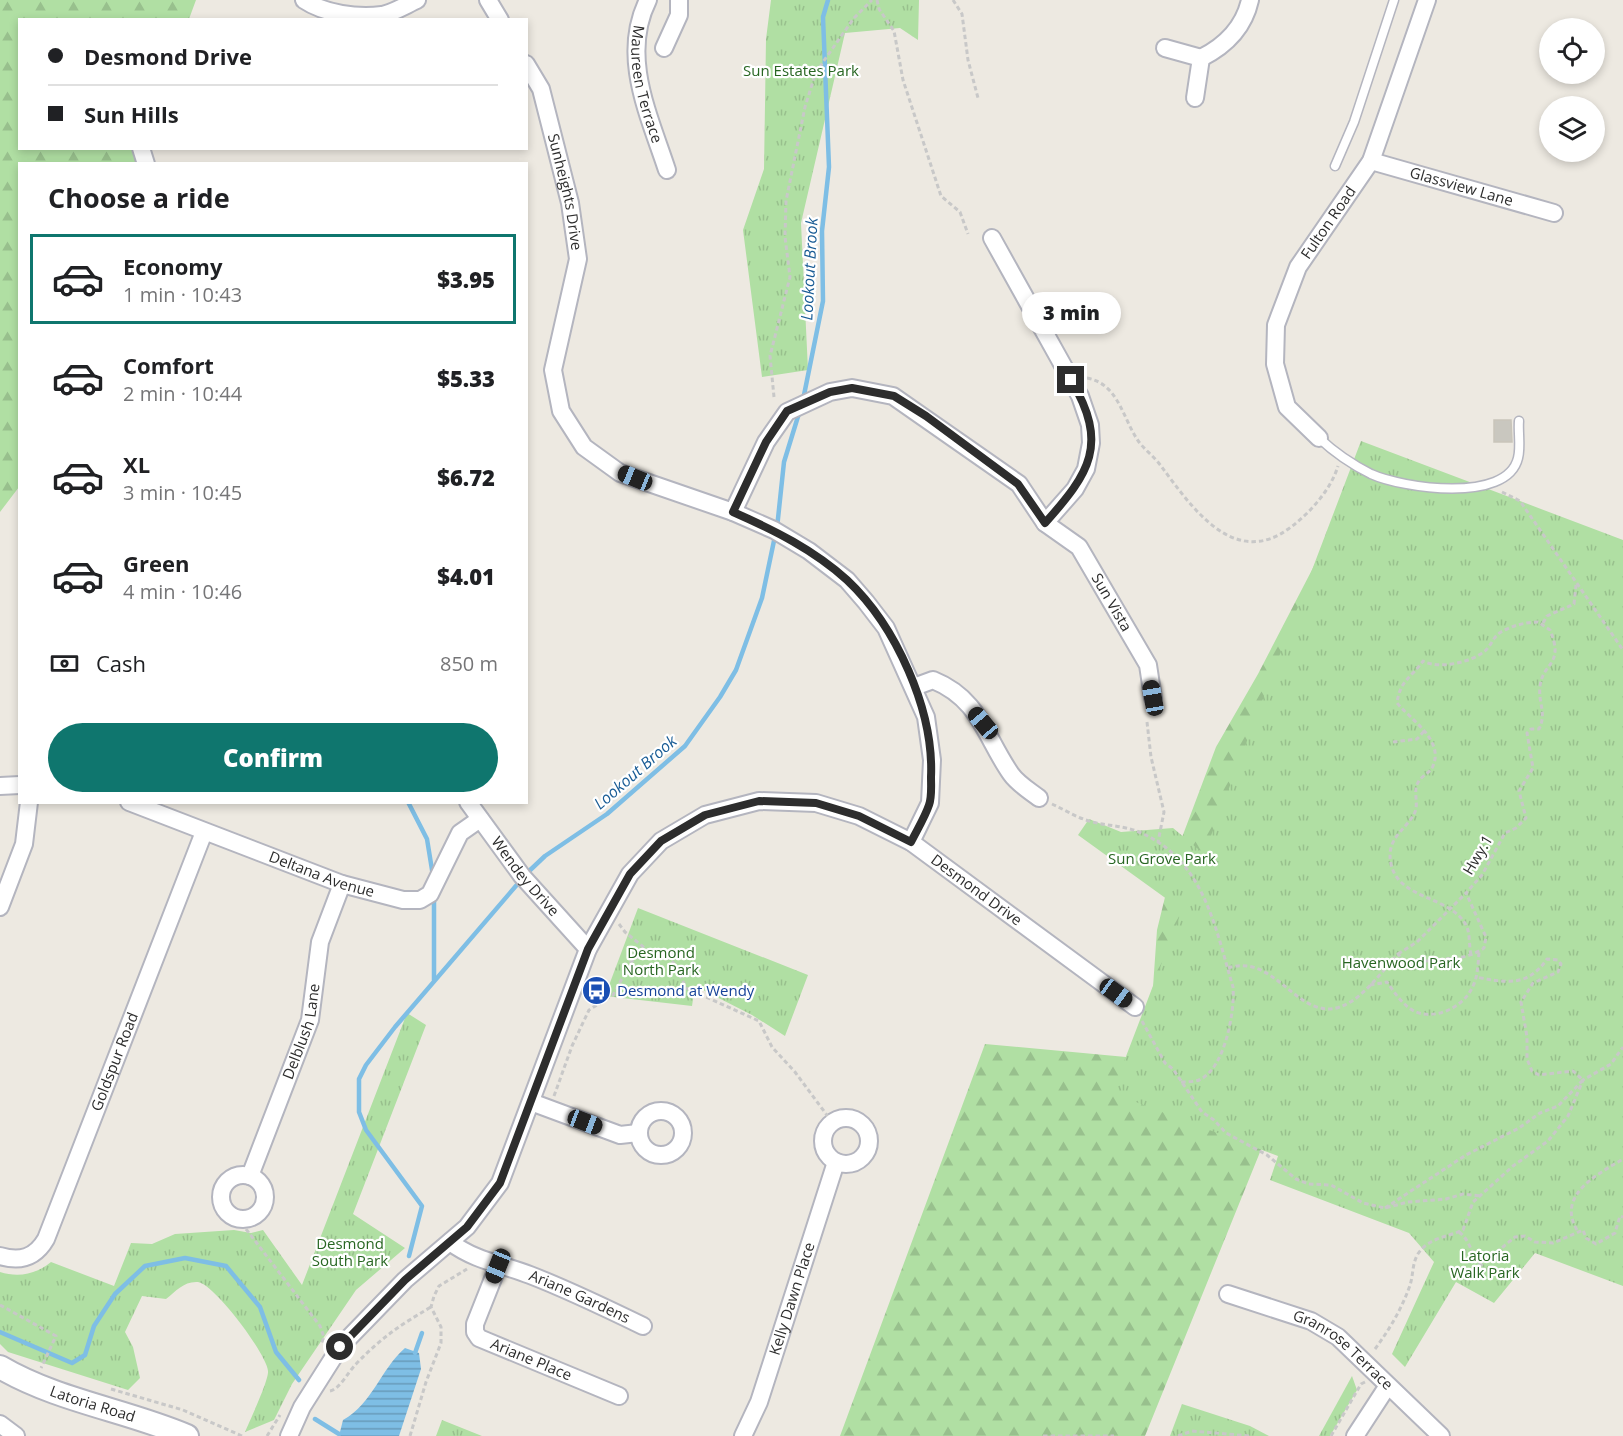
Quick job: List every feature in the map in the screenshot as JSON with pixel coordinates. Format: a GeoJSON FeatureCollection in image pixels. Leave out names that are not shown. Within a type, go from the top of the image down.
{"type":"FeatureCollection","features":[{"type":"Feature","properties":{"kind":"main road","name":"Latoria Road"},"geometry":{"type":"LineString","coordinates":[[0,1367],[74,1399],[128,1414],[187,1436]]}},
{"type":"Feature","properties":{"kind":"street"},"geometry":{"type":"LineString","coordinates":[[304,0],[313,6],[351,16],[384,15],[417,0]]}},
{"type":"Feature","properties":{"kind":"street"},"geometry":{"type":"LineString","coordinates":[[488,0],[499,18]]}},
{"type":"Feature","properties":{"kind":"street","name":"Maureen Terrace"},"geometry":{"type":"LineString","coordinates":[[648,0],[640,17],[635,47],[638,80],[668,170]]}},
{"type":"Feature","properties":{"kind":"street","name":"Maureen Terrace"},"geometry":{"type":"LineString","coordinates":[[664,48],[679,15],[679,0]]}},
{"type":"Feature","properties":{"kind":"street"},"geometry":{"type":"LineString","coordinates":[[1165,48],[1201,58],[1227,42],[1248,9],[1250,0]]}},
{"type":"Feature","properties":{"kind":"street","name":"Fulton Road"},"geometry":{"type":"LineString","coordinates":[[1319,438],[1287,407],[1275,364],[1276,325],[1298,267],[1371,161],[1427,0]]}},
{"type":"Feature","properties":{"kind":"street"},"geometry":{"type":"LineString","coordinates":[[1195,98],[1201,58]]}},
{"type":"Feature","properties":{"kind":"street","name":"Sunheights Drive"},"geometry":{"type":"LineString","coordinates":[[528,67],[541,89],[570,203],[578,259],[554,370],[561,411],[584,447],[620,473],[733,512],[774,530],[809,551],[847,580],[886,628],[926,717],[932,760],[930,803],[911,842]]}},
{"type":"Feature","properties":{"kind":"street","name":"Glassview Lane"},"geometry":{"type":"LineString","coordinates":[[1371,161],[1554,213]]}},
{"type":"Feature","properties":{"kind":"street"},"geometry":{"type":"LineString","coordinates":[[733,512],[766,442],[787,411],[830,392],[852,388],[894,396],[926,416],[1018,484],[1045,523],[1075,489],[1086,469],[1091,442],[1090,425],[1080,396],[992,238]]}},
{"type":"Feature","properties":{"kind":"street","name":"Sun Vista"},"geometry":{"type":"LineString","coordinates":[[1045,523],[1079,546],[1148,665],[1153,698]]}},
{"type":"Feature","properties":{"kind":"street"},"geometry":{"type":"LineString","coordinates":[[914,687],[933,680],[953,688],[983,723],[1012,776],[1039,798]]}},
{"type":"Feature","properties":{"kind":"street"},"geometry":{"type":"LineString","coordinates":[[0,786],[18,784]]}},
{"type":"Feature","properties":{"kind":"street","name":"Desmond Drive"},"geometry":{"type":"LineString","coordinates":[[289,1436],[302,1407],[340,1347],[405,1280],[467,1227],[500,1183],[588,949],[630,874],[661,841],[705,815],[759,801],[816,803],[859,816],[911,842],[1135,1007]]}},
{"type":"Feature","properties":{"kind":"street"},"geometry":{"type":"LineString","coordinates":[[0,907],[24,844],[29,804]]}},
{"type":"Feature","properties":{"kind":"street","name":"Deltana Avenue"},"geometry":{"type":"LineString","coordinates":[[134,804],[342,884],[403,900],[420,900],[430,894],[460,833],[480,819]]}},
{"type":"Feature","properties":{"kind":"street","name":"Wendey Drive"},"geometry":{"type":"LineString","coordinates":[[469,804],[536,892],[588,949]]}},
{"type":"Feature","properties":{"kind":"street","name":"Goldspur Road"},"geometry":{"type":"LineString","coordinates":[[0,1256],[25,1258],[41,1249],[46,1239],[204,832]]}},
{"type":"Feature","properties":{"kind":"street","name":"Delblush Lane"},"geometry":{"type":"LineString","coordinates":[[250,1176],[310,1020],[321,942],[342,884]]}},
{"type":"Feature","properties":{"kind":"street"},"geometry":{"type":"LineString","coordinates":[[531,1102],[620,1135],[638,1133]]}},
{"type":"Feature","properties":{"kind":"street"},"geometry":{"type":"LineString","coordinates":[[851,1118],[859,1122],[869,1138],[868,1148],[855,1162],[836,1162],[829,1156],[823,1138],[832,1122],[851,1118]]}},
{"type":"Feature","properties":{"kind":"street","name":"Kelly Dawn Place"},"geometry":{"type":"LineString","coordinates":[[743,1436],[759,1402],[836,1162]]}},
{"type":"Feature","properties":{"kind":"street","name":"Ariane Gardens"},"geometry":{"type":"LineString","coordinates":[[450,1242],[467,1255],[527,1274],[572,1292],[643,1326]]}},
{"type":"Feature","properties":{"kind":"street","name":"Ariane Place"},"geometry":{"type":"LineString","coordinates":[[498,1266],[476,1324],[475,1332],[479,1338],[619,1396]]}},
{"type":"Feature","properties":{"kind":"street","name":"Granrose Terrace"},"geometry":{"type":"LineString","coordinates":[[1228,1294],[1311,1321],[1338,1336],[1387,1387],[1441,1436]]}},
{"type":"Feature","properties":{"kind":"street"},"geometry":{"type":"LineString","coordinates":[[1355,1436],[1387,1387]]}},
{"type":"Feature","properties":{"kind":"street"},"geometry":{"type":"LineString","coordinates":[[0,1424],[16,1436]]}},
{"type":"Feature","properties":{"kind":"lane"},"geometry":{"type":"LineString","coordinates":[[1335,166],[1354,122],[1394,0]]}},
{"type":"Feature","properties":{"kind":"lane"},"geometry":{"type":"LineString","coordinates":[[1319,438],[1341,458],[1373,475],[1407,484],[1451,488],[1485,486],[1502,478],[1518,458],[1518,421]]}},
{"type":"Feature","properties":{"kind":"path"},"geometry":{"type":"LineString","coordinates":[[774,397],[770,356],[790,278],[785,237],[786,201],[805,107],[814,75],[854,18],[872,0]]}},
{"type":"Feature","properties":{"kind":"path"},"geometry":{"type":"LineString","coordinates":[[877,0],[879,9],[894,31],[903,80],[941,196],[960,212],[968,234]]}},
{"type":"Feature","properties":{"kind":"path"},"geometry":{"type":"LineString","coordinates":[[953,0],[964,22],[968,60],[978,98]]}},
{"type":"Feature","properties":{"kind":"path"},"geometry":{"type":"LineString","coordinates":[[1084,378],[1108,386],[1136,438],[1160,464],[1190,506],[1201,518],[1235,538],[1265,540],[1282,534],[1307,512],[1332,482],[1341,458]]}},
{"type":"Feature","properties":{"kind":"path"},"geometry":{"type":"LineString","coordinates":[[1508,494],[1521,501],[1623,650]]}},
{"type":"Feature","properties":{"kind":"path"},"geometry":{"type":"LineString","coordinates":[[1471,955],[1467,927],[1450,909],[1402,884],[1391,864],[1391,853],[1398,831],[1413,815],[1416,808],[1415,790],[1418,781],[1432,768],[1433,750],[1425,730],[1397,703],[1403,681],[1415,672],[1423,661],[1435,666],[1464,660],[1485,650],[1494,637],[1503,631],[1528,622],[1543,623],[1547,615],[1574,604],[1576,582]]}},
{"type":"Feature","properties":{"kind":"path","name":"Hwy.1"},"geometry":{"type":"LineString","coordinates":[[1476,977],[1479,952],[1484,948],[1486,937],[1466,893],[1482,875],[1505,833],[1516,828],[1526,818],[1520,792],[1533,768],[1527,733],[1531,729],[1539,729],[1542,722],[1544,711],[1540,686],[1542,676],[1553,665],[1556,655],[1553,637],[1543,623]]}},
{"type":"Feature","properties":{"kind":"path"},"geometry":{"type":"LineString","coordinates":[[1147,722],[1151,758],[1164,812],[1158,842]]}},
{"type":"Feature","properties":{"kind":"path"},"geometry":{"type":"LineString","coordinates":[[1393,742],[1417,739],[1425,730]]}},
{"type":"Feature","properties":{"kind":"path"},"geometry":{"type":"LineString","coordinates":[[1039,798],[1085,820],[1138,831],[1158,842],[1189,868],[1199,885],[1228,968],[1234,1004],[1232,1021],[1218,1058],[1210,1071],[1198,1080],[1180,1082]]}},
{"type":"Feature","properties":{"kind":"path"},"geometry":{"type":"LineString","coordinates":[[1228,968],[1250,965],[1273,976],[1310,1007],[1326,1009],[1354,999],[1398,954],[1417,942],[1466,893]]}},
{"type":"Feature","properties":{"kind":"path"},"geometry":{"type":"LineString","coordinates":[[610,910],[625,932],[647,950],[665,953],[676,966],[686,988],[759,1021],[772,1047],[795,1072],[832,1122]]}},
{"type":"Feature","properties":{"kind":"path"},"geometry":{"type":"LineString","coordinates":[[554,1098],[572,1046],[590,1010],[614,994],[632,962],[647,950]]}},
{"type":"Feature","properties":{"kind":"path"},"geometry":{"type":"LineString","coordinates":[[1398,954],[1403,960],[1417,962],[1479,952]]}},
{"type":"Feature","properties":{"kind":"path"},"geometry":{"type":"LineString","coordinates":[[1368,985],[1387,982],[1396,995],[1416,1012],[1436,1014],[1456,1006],[1471,990],[1476,977],[1515,983],[1541,969],[1547,959],[1558,960],[1561,964],[1558,972],[1533,983],[1523,996],[1521,1010],[1527,1037],[1527,1059],[1532,1071],[1539,1075],[1573,1071],[1583,1080]]}},
{"type":"Feature","properties":{"kind":"path"},"geometry":{"type":"LineString","coordinates":[[1135,1007],[1165,1063],[1173,1069],[1202,1112],[1214,1120],[1226,1133],[1267,1155],[1296,1179],[1308,1184],[1331,1185],[1363,1203],[1385,1208],[1408,1202],[1446,1199],[1463,1194],[1481,1196]]}},
{"type":"Feature","properties":{"kind":"path"},"geometry":{"type":"LineString","coordinates":[[1385,1208],[1466,1155],[1519,1128],[1540,1113],[1558,1106],[1583,1080],[1611,1064],[1623,1047]]}},
{"type":"Feature","properties":{"kind":"path"},"geometry":{"type":"LineString","coordinates":[[1375,1349],[1389,1331],[1410,1286],[1417,1253],[1433,1241],[1459,1232],[1466,1224],[1473,1202],[1513,1166],[1548,1141],[1559,1130],[1583,1080]]}},
{"type":"Feature","properties":{"kind":"path"},"geometry":{"type":"LineString","coordinates":[[1577,1230],[1570,1219],[1571,1208],[1577,1195],[1598,1172],[1623,1159]]}},
{"type":"Feature","properties":{"kind":"path"},"geometry":{"type":"LineString","coordinates":[[1459,1232],[1469,1240],[1474,1258],[1482,1265],[1515,1237],[1525,1236],[1535,1242],[1553,1243],[1577,1230],[1583,1230],[1586,1238],[1596,1244],[1615,1233],[1620,1216],[1623,1216]]}},
{"type":"Feature","properties":{"kind":"path"},"geometry":{"type":"LineString","coordinates":[[246,1229],[320,1326],[324,1337],[317,1353]]}},
{"type":"Feature","properties":{"kind":"path"},"geometry":{"type":"LineString","coordinates":[[325,1392],[335,1390],[351,1369],[394,1328],[431,1307],[440,1286],[474,1266]]}},
{"type":"Feature","properties":{"kind":"path"},"geometry":{"type":"LineString","coordinates":[[0,1305],[56,1335],[40,1371]]}},
{"type":"Feature","properties":{"kind":"path"},"geometry":{"type":"LineString","coordinates":[[410,1436],[426,1382],[441,1343],[441,1327],[431,1307]]}},
{"type":"Feature","properties":{"kind":"path"},"geometry":{"type":"LineString","coordinates":[[1331,1436],[1361,1384],[1366,1382]]}},
{"type":"Feature","properties":{"kind":"path"},"geometry":{"type":"LineString","coordinates":[[267,1436],[281,1413]]}},
{"type":"Feature","properties":{"kind":"path"},"geometry":{"type":"LineString","coordinates":[[1178,1436],[1192,1431],[1250,1436]]}},
{"type":"Feature","properties":{"kind":"path"},"geometry":{"type":"LineString","coordinates":[[1043,1436],[1114,1436]]}},
{"type":"Feature","properties":{"kind":"green space"},"geometry":{"type":"Polygon","coordinates":[[[0,0],[196,0],[189,18],[18,18],[18,150],[144,150],[139,162],[18,162],[18,488],[0,512],[0,0]]]}},
{"type":"Feature","properties":{"kind":"green space","name":"Sun Estates Park"},"geometry":{"type":"Polygon","coordinates":[[[771,0],[919,0],[918,40],[900,28],[845,33],[801,223],[808,370],[762,377],[743,230],[764,169],[766,39],[771,0]]]}},
{"type":"Feature","properties":{"kind":"green space","name":"Havenwood Park"},"geometry":{"type":"Polygon","coordinates":[[[1361,441],[1623,540],[1623,1286],[1535,1253],[1494,1303],[1456,1282],[1405,1367],[1392,1354],[1434,1262],[1409,1233],[1270,1180],[1278,1156],[1112,1093],[1182,910],[1078,835],[1089,819],[1121,832],[1173,828],[1204,854],[1361,441]]]}},
{"type":"Feature","properties":{"kind":"green space"},"geometry":{"type":"Polygon","coordinates":[[[1315,564],[1273,1120],[1145,1436],[840,1436],[985,1044],[1126,1057],[1148,1035],[1141,1024],[1153,987],[1157,930],[1175,856],[1216,747],[1258,674],[1315,564]]]}},
{"type":"Feature","properties":{"kind":"green space","name":"Desmond North Park"},"geometry":{"type":"Polygon","coordinates":[[[638,908],[808,975],[785,1036],[752,1015],[695,986],[692,1006],[605,996],[638,908]]]}},
{"type":"Feature","properties":{"kind":"green space","name":"Desmond South Park"},"geometry":{"type":"Polygon","coordinates":[[[407,1013],[426,1025],[353,1214],[405,1248],[356,1290],[292,1384],[274,1420],[245,1432],[266,1383],[268,1371],[259,1350],[239,1321],[216,1294],[198,1282],[184,1285],[166,1299],[142,1296],[125,1332],[133,1347],[140,1378],[128,1390],[8,1352],[0,1344],[0,1272],[14,1275],[27,1274],[51,1262],[114,1286],[131,1243],[152,1244],[175,1234],[234,1230],[251,1233],[263,1230],[302,1285],[407,1013]]]}},
{"type":"Feature","properties":{"kind":"green space"},"geometry":{"type":"Polygon","coordinates":[[[1352,1376],[1357,1390],[1330,1436],[1319,1436],[1352,1376]]]}},
{"type":"Feature","properties":{"kind":"green space"},"geometry":{"type":"Polygon","coordinates":[[[1182,1404],[1250,1426],[1269,1436],[1170,1436],[1182,1404]]]}},
{"type":"Feature","properties":{"kind":"green space"},"geometry":{"type":"Polygon","coordinates":[[[442,1420],[482,1436],[436,1436],[442,1420]]]}},
{"type":"Feature","properties":{"kind":"water"},"geometry":{"type":"Polygon","coordinates":[[[405,1348],[419,1353],[421,1369],[399,1436],[339,1436],[343,1420],[362,1405],[389,1366],[405,1348]]]}},
{"type":"Feature","properties":{"kind":"building"},"geometry":{"type":"Polygon","coordinates":[[[1494,420],[1511,420],[1512,442],[1494,442],[1494,420]]]}},
{"type":"Feature","properties":{"kind":"waterway","name":"Lookout Brook"},"geometry":{"type":"LineString","coordinates":[[803,400],[823,301],[822,231],[829,167],[823,17],[828,0]]}},
{"type":"Feature","properties":{"kind":"waterway","name":"Lookout Brook"},"geometry":{"type":"LineString","coordinates":[[777,528],[784,462],[800,410]]}},
{"type":"Feature","properties":{"kind":"waterway","name":"Lookout Brook"},"geometry":{"type":"LineString","coordinates":[[526,874],[545,856],[607,814],[685,746],[736,670],[762,598],[775,536]]}},
{"type":"Feature","properties":{"kind":"waterway"},"geometry":{"type":"LineString","coordinates":[[409,804],[427,839],[433,876]]}},
{"type":"Feature","properties":{"kind":"waterway","name":"Lookout Brook"},"geometry":{"type":"LineString","coordinates":[[409,1256],[422,1206],[366,1130],[359,1112],[359,1079],[366,1065],[395,1027],[521,880]]}},
{"type":"Feature","properties":{"kind":"waterway"},"geometry":{"type":"LineString","coordinates":[[434,896],[434,980]]}},
{"type":"Feature","properties":{"kind":"waterway"},"geometry":{"type":"LineString","coordinates":[[0,1332],[72,1363],[85,1355],[94,1326],[115,1294],[145,1266],[185,1258],[226,1266],[260,1307],[276,1352],[299,1380]]}},
{"type":"Feature","properties":{"kind":"waterway","name":"Lookout Brook"},"geometry":{"type":"LineString","coordinates":[[415,1353],[422,1333]]}},
{"type":"Feature","properties":{"kind":"waterway"},"geometry":{"type":"LineString","coordinates":[[315,1419],[339,1434]]}},
{"type":"Feature","properties":{"kind":"place","name":"Desmond at Wendy"},"geometry":{"type":"Point","coordinates":[596,991]}},
{"type":"Feature","properties":{"kind":"route"},"geometry":{"type":"LineString","coordinates":[[340,1347],[405,1280],[467,1227],[500,1183],[588,949],[630,874],[661,841],[705,815],[759,801],[816,803],[859,816],[911,842],[930,803],[932,760],[926,717],[886,628],[847,580],[809,551],[774,530],[733,512],[766,442],[787,411],[830,392],[852,388],[894,396],[926,416],[1018,484],[1045,523],[1075,489],[1090,456],[1090,425],[1087,412],[1071,380]]}},
{"type":"Feature","properties":{"kind":"park label","name":"Sun Grove Park"},"geometry":{"type":"Point","coordinates":[1162,859]}},
{"type":"Feature","properties":{"kind":"park label","name":"Latoria Walk Park"},"geometry":{"type":"Point","coordinates":[1485,1264]}}]}
